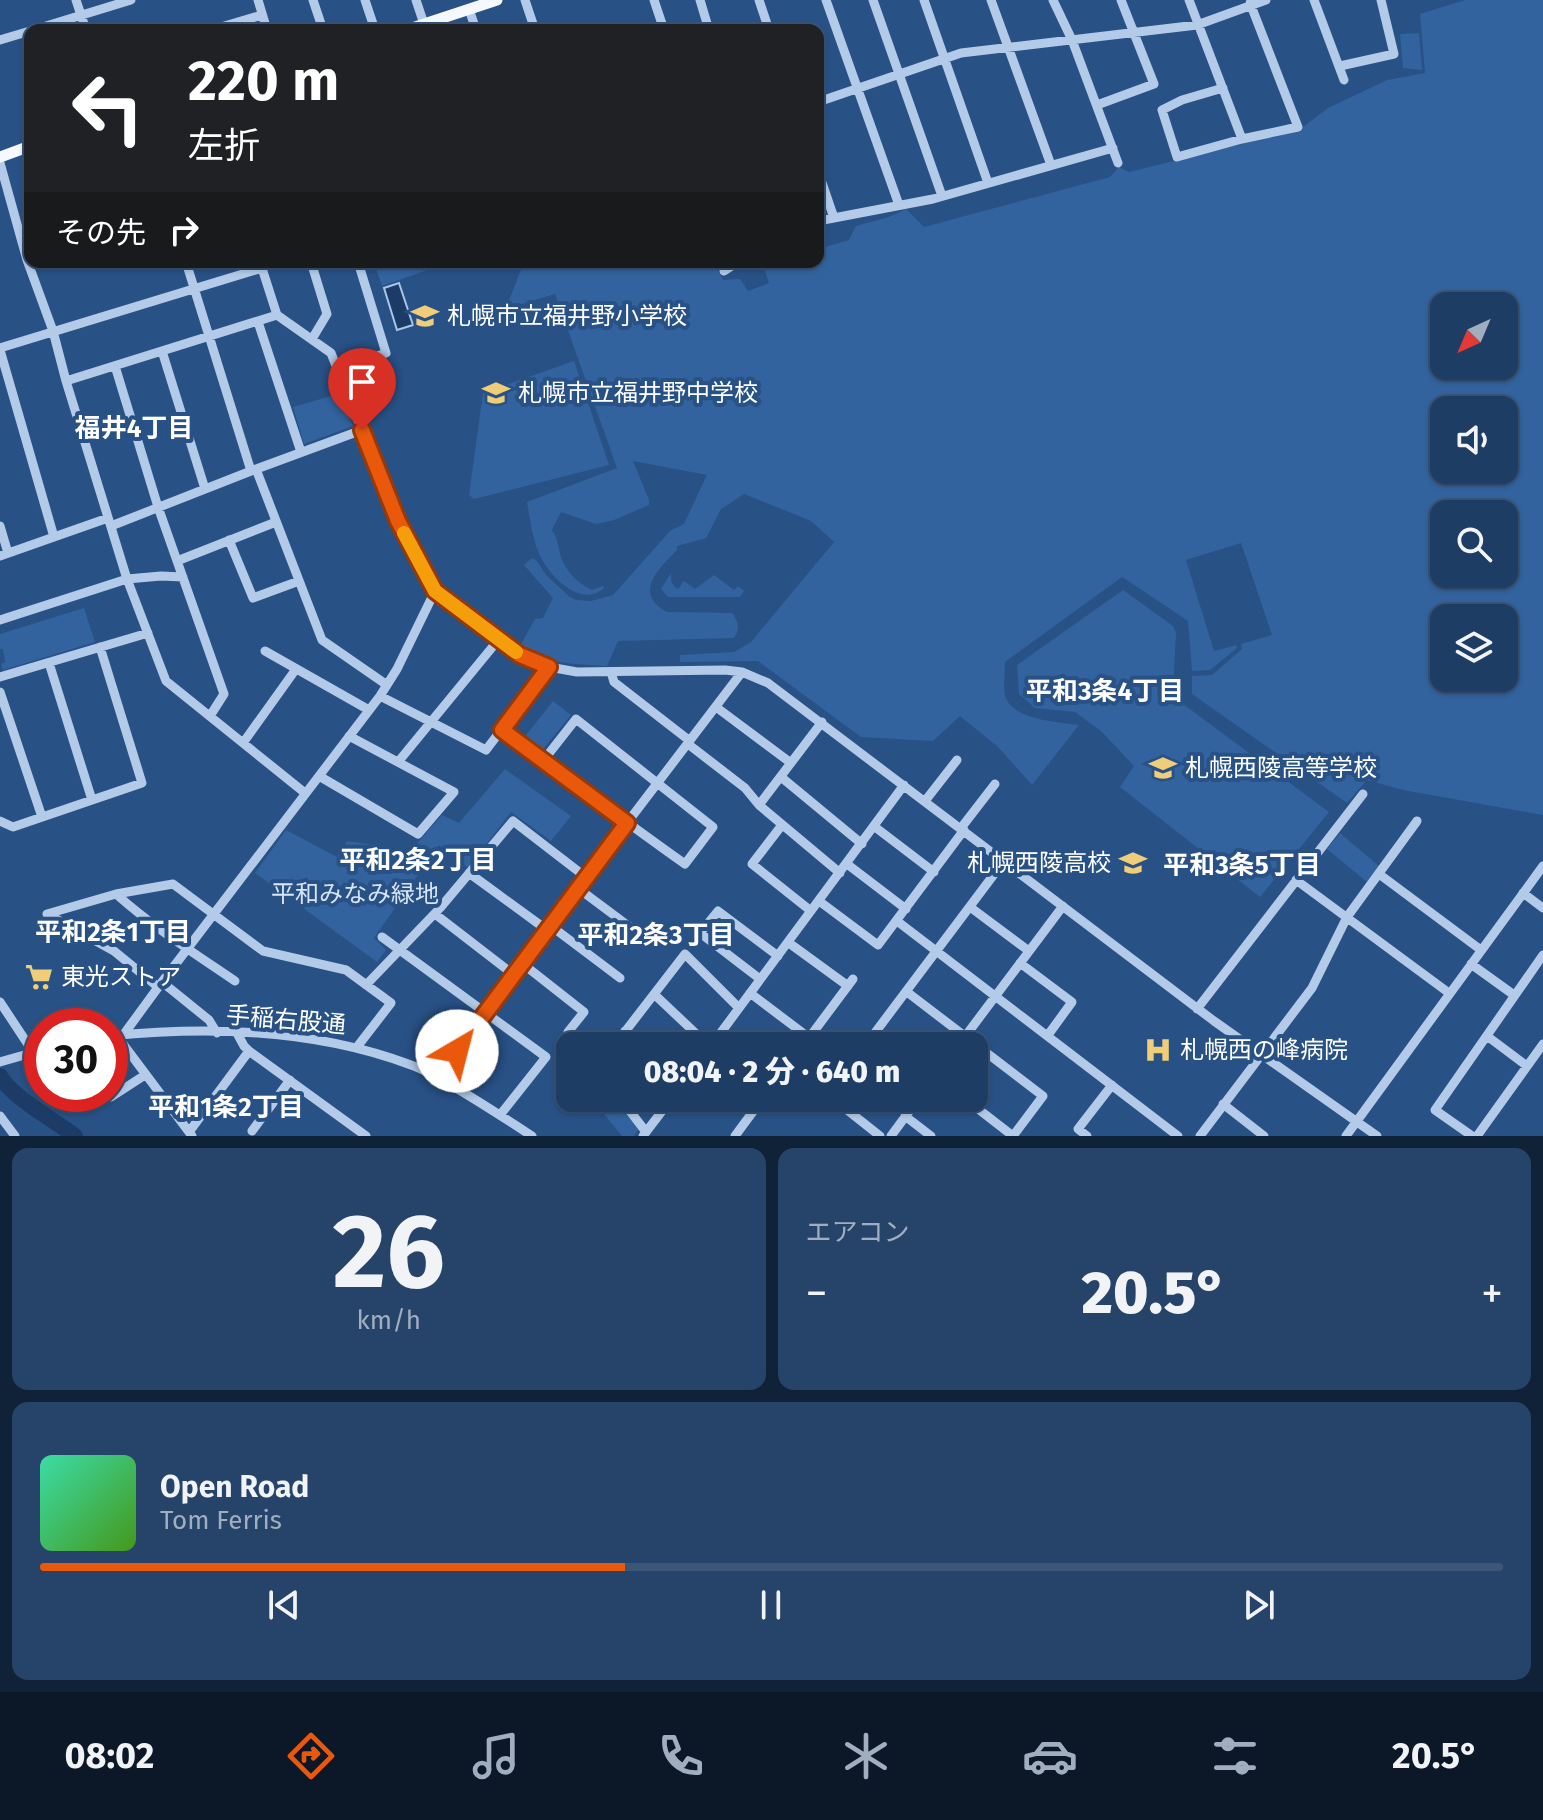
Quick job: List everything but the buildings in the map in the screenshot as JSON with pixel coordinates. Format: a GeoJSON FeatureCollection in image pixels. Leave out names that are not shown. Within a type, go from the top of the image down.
{"type":"FeatureCollection","features":[{"type":"Feature","properties":{"kind":"main road"},"geometry":{"type":"LineString","coordinates":[[433,24],[495,0]]}},
{"type":"Feature","properties":{"kind":"main road"},"geometry":{"type":"LineString","coordinates":[[0,157],[24,148]]}},
{"type":"Feature","properties":{"kind":"street"},"geometry":{"type":"LineString","coordinates":[[76,0],[84,24]]}},
{"type":"Feature","properties":{"kind":"street"},"geometry":{"type":"LineString","coordinates":[[52,24],[131,0]]}},
{"type":"Feature","properties":{"kind":"street"},"geometry":{"type":"LineString","coordinates":[[258,0],[265,24]]}},
{"type":"Feature","properties":{"kind":"street"},"geometry":{"type":"LineString","coordinates":[[313,0],[321,24]]}},
{"type":"Feature","properties":{"kind":"street"},"geometry":{"type":"LineString","coordinates":[[365,0],[373,24]]}},
{"type":"Feature","properties":{"kind":"street"},"geometry":{"type":"LineString","coordinates":[[416,0],[425,24]]}},
{"type":"Feature","properties":{"kind":"street"},"geometry":{"type":"LineString","coordinates":[[525,0],[533,24]]}},
{"type":"Feature","properties":{"kind":"street"},"geometry":{"type":"LineString","coordinates":[[654,0],[662,24]]}},
{"type":"Feature","properties":{"kind":"street"},"geometry":{"type":"LineString","coordinates":[[700,0],[707,24]]}},
{"type":"Feature","properties":{"kind":"street"},"geometry":{"type":"LineString","coordinates":[[759,0],[767,24]]}},
{"type":"Feature","properties":{"kind":"street"},"geometry":{"type":"LineString","coordinates":[[826,0],[899,205]]}},
{"type":"Feature","properties":{"kind":"street"},"geometry":{"type":"LineString","coordinates":[[873,0],[942,196]]}},
{"type":"Feature","properties":{"kind":"street"},"geometry":{"type":"LineString","coordinates":[[924,0],[988,183]]}},
{"type":"Feature","properties":{"kind":"street"},"geometry":{"type":"LineString","coordinates":[[991,0],[1051,165]]}},
{"type":"Feature","properties":{"kind":"street"},"geometry":{"type":"LineString","coordinates":[[1053,0],[1072,40],[1118,163]]}},
{"type":"Feature","properties":{"kind":"street"},"geometry":{"type":"LineString","coordinates":[[1097,105],[1154,84],[1121,0]]}},
{"type":"Feature","properties":{"kind":"street"},"geometry":{"type":"LineString","coordinates":[[1189,0],[1242,139]]}},
{"type":"Feature","properties":{"kind":"street"},"geometry":{"type":"LineString","coordinates":[[824,100],[961,53],[1199,24],[1250,3],[1266,0]]}},
{"type":"Feature","properties":{"kind":"street"},"geometry":{"type":"LineString","coordinates":[[1314,0],[1344,80]]}},
{"type":"Feature","properties":{"kind":"street"},"geometry":{"type":"LineString","coordinates":[[1340,66],[1394,54],[1381,0]]}},
{"type":"Feature","properties":{"kind":"street"},"geometry":{"type":"LineString","coordinates":[[1223,88],[1182,100],[1162,110],[1177,157],[1298,127],[1250,3]]}},
{"type":"Feature","properties":{"kind":"street"},"geometry":{"type":"LineString","coordinates":[[469,9],[474,24]]}},
{"type":"Feature","properties":{"kind":"street"},"geometry":{"type":"LineString","coordinates":[[231,24],[262,15]]}},
{"type":"Feature","properties":{"kind":"street"},"geometry":{"type":"LineString","coordinates":[[0,40],[24,32]]}},
{"type":"Feature","properties":{"kind":"street"},"geometry":{"type":"LineString","coordinates":[[824,220],[942,196],[1113,148]]}},
{"type":"Feature","properties":{"kind":"street"},"geometry":{"type":"LineString","coordinates":[[0,163],[24,249]]}},
{"type":"Feature","properties":{"kind":"street"},"geometry":{"type":"LineString","coordinates":[[824,189],[834,218]]}},
{"type":"Feature","properties":{"kind":"street"},"geometry":{"type":"LineString","coordinates":[[29,268],[53,331],[127,579],[166,681],[305,793]]}},
{"type":"Feature","properties":{"kind":"street"},"geometry":{"type":"LineString","coordinates":[[188,268],[254,470],[322,640],[387,685]]}},
{"type":"Feature","properties":{"kind":"street"},"geometry":{"type":"LineString","coordinates":[[54,537],[0,349],[253,268]]}},
{"type":"Feature","properties":{"kind":"street"},"geometry":{"type":"LineString","coordinates":[[262,268],[277,315],[331,353],[398,521],[435,591],[520,655],[549,667],[577,672],[742,672],[768,683],[1197,1009],[1377,1136]]}},
{"type":"Feature","properties":{"kind":"street"},"geometry":{"type":"LineString","coordinates":[[312,339],[327,314],[313,268]]}},
{"type":"Feature","properties":{"kind":"street"},"geometry":{"type":"LineString","coordinates":[[338,370],[386,353],[360,268]]}},
{"type":"Feature","properties":{"kind":"street"},"geometry":{"type":"LineString","coordinates":[[724,271],[729,268]]}},
{"type":"Feature","properties":{"kind":"street"},"geometry":{"type":"LineString","coordinates":[[66,381],[277,315]]}},
{"type":"Feature","properties":{"kind":"street"},"geometry":{"type":"LineString","coordinates":[[258,322],[301,452]]}},
{"type":"Feature","properties":{"kind":"street"},"geometry":{"type":"LineString","coordinates":[[162,351],[205,489]]}},
{"type":"Feature","properties":{"kind":"street"},"geometry":{"type":"LineString","coordinates":[[115,366],[158,507],[224,694],[210,716]]}},
{"type":"Feature","properties":{"kind":"street"},"geometry":{"type":"LineString","coordinates":[[0,526],[4,554],[158,507],[362,430]]}},
{"type":"Feature","properties":{"kind":"street"},"geometry":{"type":"LineString","coordinates":[[177,561],[276,522]]}},
{"type":"Feature","properties":{"kind":"street"},"geometry":{"type":"LineString","coordinates":[[229,540],[253,598],[299,581]]}},
{"type":"Feature","properties":{"kind":"street"},"geometry":{"type":"LineString","coordinates":[[0,620],[127,579],[183,577]]}},
{"type":"Feature","properties":{"kind":"street"},"geometry":{"type":"LineString","coordinates":[[128,1022],[380,696],[397,669],[435,591]]}},
{"type":"Feature","properties":{"kind":"street"},"geometry":{"type":"LineString","coordinates":[[0,677],[148,633]]}},
{"type":"Feature","properties":{"kind":"street"},"geometry":{"type":"LineString","coordinates":[[398,762],[499,639]]}},
{"type":"Feature","properties":{"kind":"street"},"geometry":{"type":"LineString","coordinates":[[0,821],[13,827],[142,783],[100,647]]}},
{"type":"Feature","properties":{"kind":"street"},"geometry":{"type":"LineString","coordinates":[[265,651],[369,710]]}},
{"type":"Feature","properties":{"kind":"street"},"geometry":{"type":"LineString","coordinates":[[49,663],[92,800]]}},
{"type":"Feature","properties":{"kind":"street"},"geometry":{"type":"LineString","coordinates":[[380,696],[486,750],[549,667]]}},
{"type":"Feature","properties":{"kind":"street"},"geometry":{"type":"LineString","coordinates":[[243,743],[296,669]]}},
{"type":"Feature","properties":{"kind":"street"},"geometry":{"type":"LineString","coordinates":[[611,672],[614,682],[745,788],[759,805],[840,873]]}},
{"type":"Feature","properties":{"kind":"street"},"geometry":{"type":"LineString","coordinates":[[437,1078],[742,672]]}},
{"type":"Feature","properties":{"kind":"street"},"geometry":{"type":"LineString","coordinates":[[0,692],[42,817]]}},
{"type":"Feature","properties":{"kind":"street"},"geometry":{"type":"LineString","coordinates":[[716,707],[791,763]]}},
{"type":"Feature","properties":{"kind":"street"},"geometry":{"type":"LineString","coordinates":[[502,730],[543,761],[627,823],[685,864],[713,827],[576,719],[543,761]]}},
{"type":"Feature","properties":{"kind":"street"},"geometry":{"type":"LineString","coordinates":[[759,805],[822,722]]}},
{"type":"Feature","properties":{"kind":"street"},"geometry":{"type":"LineString","coordinates":[[319,776],[418,834],[454,792],[349,736]]}},
{"type":"Feature","properties":{"kind":"street"},"geometry":{"type":"LineString","coordinates":[[925,801],[957,760]]}},
{"type":"Feature","properties":{"kind":"street"},"geometry":{"type":"LineString","coordinates":[[781,777],[862,844]]}},
{"type":"Feature","properties":{"kind":"street"},"geometry":{"type":"LineString","coordinates":[[819,901],[878,945],[995,784]]}},
{"type":"Feature","properties":{"kind":"street"},"geometry":{"type":"LineString","coordinates":[[721,1032],[904,785]]}},
{"type":"Feature","properties":{"kind":"street"},"geometry":{"type":"LineString","coordinates":[[1197,1009],[1363,794]]}},
{"type":"Feature","properties":{"kind":"street"},"geometry":{"type":"LineString","coordinates":[[366,985],[435,914],[513,821],[587,878]]}},
{"type":"Feature","properties":{"kind":"street"},"geometry":{"type":"LineString","coordinates":[[1200,1136],[1312,988],[1347,917],[1417,821]]}},
{"type":"Feature","properties":{"kind":"street"},"geometry":{"type":"LineString","coordinates":[[782,825],[752,864],[811,911]]}},
{"type":"Feature","properties":{"kind":"street"},"geometry":{"type":"LineString","coordinates":[[875,827],[934,872]]}},
{"type":"Feature","properties":{"kind":"street"},"geometry":{"type":"LineString","coordinates":[[876,1032],[1004,861]]}},
{"type":"Feature","properties":{"kind":"street"},"geometry":{"type":"LineString","coordinates":[[847,864],[906,909]]}},
{"type":"Feature","properties":{"kind":"street"},"geometry":{"type":"LineString","coordinates":[[1346,1136],[1543,866]]}},
{"type":"Feature","properties":{"kind":"street"},"geometry":{"type":"LineString","coordinates":[[469,873],[620,978]]}},
{"type":"Feature","properties":{"kind":"street"},"geometry":{"type":"LineString","coordinates":[[1379,874],[1481,950]]}},
{"type":"Feature","properties":{"kind":"street"},"geometry":{"type":"LineString","coordinates":[[1296,880],[1449,993]]}},
{"type":"Feature","properties":{"kind":"street"},"geometry":{"type":"LineString","coordinates":[[217,1033],[209,1020],[114,951],[47,914],[116,894],[173,884],[263,951],[346,970],[391,1003],[357,1047]]}},
{"type":"Feature","properties":{"kind":"street"},"geometry":{"type":"LineString","coordinates":[[579,889],[646,939]]}},
{"type":"Feature","properties":{"kind":"street"},"geometry":{"type":"LineString","coordinates":[[1523,893],[1543,908]]}},
{"type":"Feature","properties":{"kind":"street"},"geometry":{"type":"LineString","coordinates":[[116,894],[187,949],[235,981]]}},
{"type":"Feature","properties":{"kind":"street"},"geometry":{"type":"LineString","coordinates":[[969,1032],[1063,906]]}},
{"type":"Feature","properties":{"kind":"street"},"geometry":{"type":"LineString","coordinates":[[970,907],[1029,951]]}},
{"type":"Feature","properties":{"kind":"street"},"geometry":{"type":"LineString","coordinates":[[760,979],[700,933],[718,911],[778,956]]}},
{"type":"Feature","properties":{"kind":"street"},"geometry":{"type":"LineString","coordinates":[[435,914],[514,975]]}},
{"type":"Feature","properties":{"kind":"street"},"geometry":{"type":"LineString","coordinates":[[897,921],[1178,1136]]}},
{"type":"Feature","properties":{"kind":"street"},"geometry":{"type":"LineString","coordinates":[[382,937],[546,1057],[500,1115]]}},
{"type":"Feature","properties":{"kind":"street"},"geometry":{"type":"LineString","coordinates":[[789,943],[850,982],[813,1032]]}},
{"type":"Feature","properties":{"kind":"street"},"geometry":{"type":"LineString","coordinates":[[625,1031],[685,954],[739,1008]]}},
{"type":"Feature","properties":{"kind":"street"},"geometry":{"type":"LineString","coordinates":[[1543,955],[1435,1110],[1474,1136],[1543,1044]]}},
{"type":"Feature","properties":{"kind":"street"},"geometry":{"type":"LineString","coordinates":[[1020,963],[1072,1002],[1048,1035]]}},
{"type":"Feature","properties":{"kind":"street"},"geometry":{"type":"LineString","coordinates":[[523,964],[584,1012],[568,1032]]}},
{"type":"Feature","properties":{"kind":"street"},"geometry":{"type":"LineString","coordinates":[[1471,964],[1514,995]]}},
{"type":"Feature","properties":{"kind":"street"},"geometry":{"type":"LineString","coordinates":[[907,992],[959,1032]]}},
{"type":"Feature","properties":{"kind":"street"},"geometry":{"type":"LineString","coordinates":[[750,993],[795,1032]]}},
{"type":"Feature","properties":{"kind":"street"},"geometry":{"type":"LineString","coordinates":[[654,994],[695,1032]]}},
{"type":"Feature","properties":{"kind":"street"},"geometry":{"type":"LineString","coordinates":[[0,1002],[24,1034]]}},
{"type":"Feature","properties":{"kind":"street"},"geometry":{"type":"LineString","coordinates":[[237,1033],[249,1051],[362,1135]]}},
{"type":"Feature","properties":{"kind":"street","name":"手稲右股通"},"geometry":{"type":"LineString","coordinates":[[128,1034],[237,1033],[318,1039],[357,1047],[414,1065],[468,1094],[532,1136]]}},
{"type":"Feature","properties":{"kind":"street"},"geometry":{"type":"LineString","coordinates":[[1487,1036],[1527,1066]]}},
{"type":"Feature","properties":{"kind":"street"},"geometry":{"type":"LineString","coordinates":[[128,1051],[191,1134],[249,1051]]}},
{"type":"Feature","properties":{"kind":"street"},"geometry":{"type":"LineString","coordinates":[[982,1112],[1013,1136],[1043,1096],[988,1054]]}},
{"type":"Feature","properties":{"kind":"street"},"geometry":{"type":"LineString","coordinates":[[0,1062],[24,1055]]}},
{"type":"Feature","properties":{"kind":"street"},"geometry":{"type":"LineString","coordinates":[[128,1086],[145,1075]]}},
{"type":"Feature","properties":{"kind":"street"},"geometry":{"type":"LineString","coordinates":[[252,1131],[290,1080]]}},
{"type":"Feature","properties":{"kind":"street"},"geometry":{"type":"LineString","coordinates":[[1087,1136],[1078,1129],[1112,1085]]}},
{"type":"Feature","properties":{"kind":"street"},"geometry":{"type":"LineString","coordinates":[[1223,1104],[1264,1136]]}},
{"type":"Feature","properties":{"kind":"street"},"geometry":{"type":"LineString","coordinates":[[629,1112],[644,1134],[661,1112]]}},
{"type":"Feature","properties":{"kind":"street"},"geometry":{"type":"LineString","coordinates":[[735,1136],[753,1112]]}},
{"type":"Feature","properties":{"kind":"street"},"geometry":{"type":"LineString","coordinates":[[850,1112],[880,1136]]}},
{"type":"Feature","properties":{"kind":"street"},"geometry":{"type":"LineString","coordinates":[[891,1136],[908,1112]]}},
{"type":"Feature","properties":{"kind":"street"},"geometry":{"type":"LineString","coordinates":[[0,1116],[15,1136]]}},
{"type":"Feature","properties":{"kind":"street"},"geometry":{"type":"LineString","coordinates":[[905,1116],[931,1136]]}},
{"type":"Feature","properties":{"kind":"green space"},"geometry":{"type":"Polygon","coordinates":[[[1465,0],[1543,0],[1543,815],[1403,790],[1367,780],[1347,803],[1192,694],[1192,676],[1212,675],[1242,649],[1241,644],[1272,635],[1241,543],[1186,560],[1214,651],[1236,645],[1237,648],[1210,670],[1192,671],[1188,621],[1122,577],[1005,662],[1005,695],[1016,710],[1048,721],[1079,725],[1032,785],[998,747],[960,716],[933,741],[861,737],[758,661],[680,662],[680,655],[734,652],[751,642],[834,542],[811,521],[744,494],[721,509],[706,538],[677,546],[657,573],[650,589],[651,597],[667,612],[732,613],[738,626],[734,638],[618,641],[607,666],[552,660],[519,648],[535,619],[543,618],[553,598],[524,565],[532,558],[536,560],[547,576],[576,600],[591,601],[613,595],[670,531],[684,524],[707,475],[633,461],[649,505],[596,524],[561,512],[552,530],[563,562],[572,575],[592,590],[604,588],[595,594],[585,595],[575,592],[556,578],[542,560],[536,545],[527,502],[617,468],[555,294],[508,308],[522,268],[717,268],[723,280],[740,279],[748,291],[769,283],[764,268],[824,268],[824,247],[849,240],[856,226],[906,209],[924,227],[1110,177],[1119,167],[1129,172],[1299,130],[1328,108],[1387,80],[1425,73],[1420,14],[1465,0]]]}},
{"type":"Feature","properties":{"kind":"green space"},"geometry":{"type":"Polygon","coordinates":[[[1419,33],[1422,70],[1403,68],[1400,34],[1419,33]]]}},
{"type":"Feature","properties":{"kind":"green space"},"geometry":{"type":"Polygon","coordinates":[[[376,268],[433,268],[382,286],[376,268]]]}},
{"type":"Feature","properties":{"kind":"green space"},"geometry":{"type":"Polygon","coordinates":[[[574,361],[609,465],[474,499],[469,495],[483,393],[574,361]]]}},
{"type":"Feature","properties":{"kind":"green space"},"geometry":{"type":"Polygon","coordinates":[[[338,394],[353,426],[304,444],[293,407],[338,394]]]}},
{"type":"Feature","properties":{"kind":"green space"},"geometry":{"type":"Polygon","coordinates":[[[671,573],[672,583],[678,589],[684,581],[695,589],[714,575],[734,590],[738,586],[744,591],[740,597],[668,597],[661,589],[671,573]]]}},
{"type":"Feature","properties":{"kind":"green space"},"geometry":{"type":"Polygon","coordinates":[[[1123,590],[1173,626],[1176,633],[1173,690],[1183,704],[1329,812],[1260,897],[1120,787],[1134,766],[1102,732],[1075,712],[1035,708],[1019,694],[1017,665],[1123,590]]]}},
{"type":"Feature","properties":{"kind":"green space"},"geometry":{"type":"Polygon","coordinates":[[[84,608],[95,642],[3,670],[1,664],[5,662],[3,649],[0,649],[0,634],[84,608]]]}},
{"type":"Feature","properties":{"kind":"green space"},"geometry":{"type":"Polygon","coordinates":[[[553,701],[571,715],[540,753],[523,739],[553,701]]]}},
{"type":"Feature","properties":{"kind":"green space","name":"平和みなみ緑地"},"geometry":{"type":"Polygon","coordinates":[[[505,769],[571,816],[551,841],[511,812],[468,868],[439,845],[374,938],[386,950],[377,962],[255,873],[286,830],[337,857],[347,841],[410,851],[442,815],[459,823],[505,769]]]}},
{"type":"Feature","properties":{"kind":"green space"},"geometry":{"type":"Polygon","coordinates":[[[1340,833],[1379,866],[1367,882],[1327,849],[1340,833]]]}},
{"type":"Feature","properties":{"kind":"green space"},"geometry":{"type":"Polygon","coordinates":[[[602,1112],[626,1112],[639,1129],[634,1136],[622,1136],[602,1112]]]}},
{"type":"Feature","properties":{"kind":"shaded area"},"geometry":{"type":"Polygon","coordinates":[[[399,283],[413,325],[397,330],[384,288],[399,283]]]}},
{"type":"Feature","properties":{"kind":"waterway"},"geometry":{"type":"LineString","coordinates":[[0,1076],[24,1100],[75,1136]]}},
{"type":"Feature","properties":{"kind":"slow traffic"},"geometry":{"type":"LineString","coordinates":[[404,533],[435,591],[516,652]]}},
{"type":"Feature","properties":{"kind":"place","name":"札幌市立福井野小学校"},"geometry":{"type":"Point","coordinates":[425,316]}},
{"type":"Feature","properties":{"kind":"place","name":"札幌市立福井野中学校"},"geometry":{"type":"Point","coordinates":[496,393]}},
{"type":"Feature","properties":{"kind":"place","name":"札幌西陵高等学校"},"geometry":{"type":"Point","coordinates":[1163,768]}},
{"type":"Feature","properties":{"kind":"place","name":"札幌西陵高校"},"geometry":{"type":"Point","coordinates":[1133,863]}},
{"type":"Feature","properties":{"kind":"place","name":"東光ストア"},"geometry":{"type":"Point","coordinates":[39,977]}},
{"type":"Feature","properties":{"kind":"place","name":"札幌西の峰病院"},"geometry":{"type":"Point","coordinates":[1158,1050]}},
{"type":"Feature","properties":{"kind":"district","name":"福井4丁目"},"geometry":{"type":"Point","coordinates":[134,428]}},
{"type":"Feature","properties":{"kind":"district","name":"平和3条4丁目"},"geometry":{"type":"Point","coordinates":[1105,691]}},
{"type":"Feature","properties":{"kind":"district","name":"平和2条2丁目"},"geometry":{"type":"Point","coordinates":[418,860]}},
{"type":"Feature","properties":{"kind":"district","name":"平和3条5丁目"},"geometry":{"type":"Point","coordinates":[1242,865]}},
{"type":"Feature","properties":{"kind":"district","name":"平和2条1丁目"},"geometry":{"type":"Point","coordinates":[113,932]}},
{"type":"Feature","properties":{"kind":"district","name":"平和2条3丁目"},"geometry":{"type":"Point","coordinates":[656,935]}},
{"type":"Feature","properties":{"kind":"district","name":"平和1条2丁目"},"geometry":{"type":"Point","coordinates":[226,1107]}},
{"type":"Feature","properties":{"kind":"route"},"geometry":{"type":"LineString","coordinates":[[362,430],[398,521],[435,591],[520,655],[549,667],[502,730],[627,823],[457,1051]]}}]}
